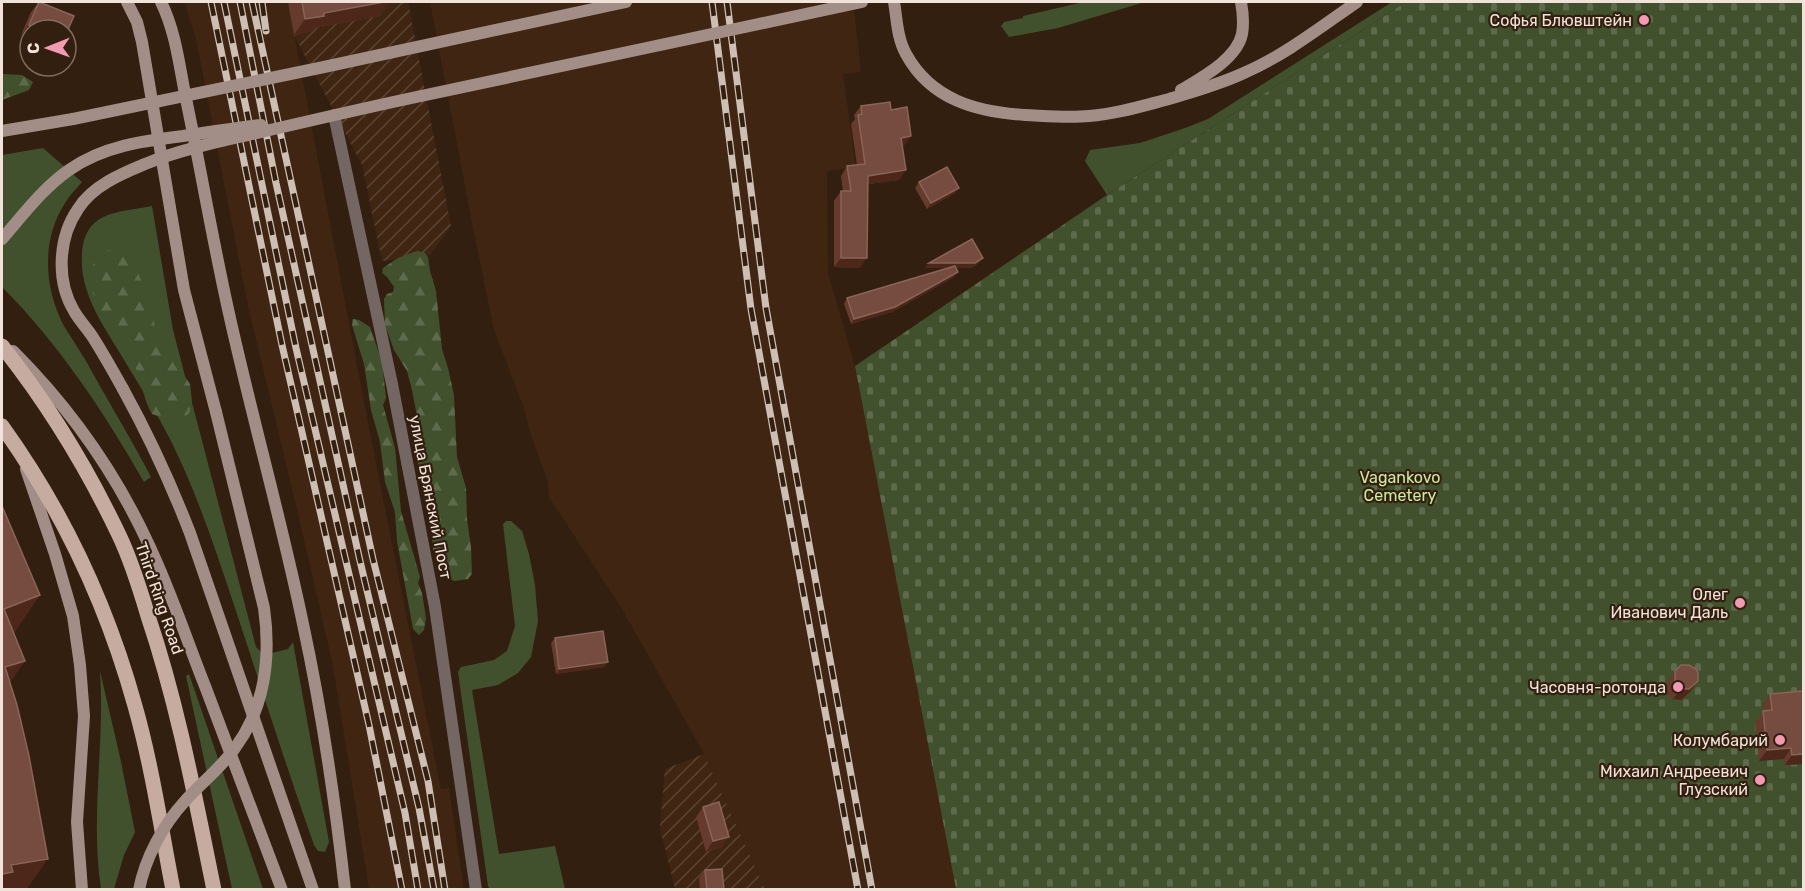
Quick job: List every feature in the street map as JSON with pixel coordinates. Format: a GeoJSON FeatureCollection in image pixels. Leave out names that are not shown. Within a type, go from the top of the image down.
{"type":"FeatureCollection","features":[{"type":"Feature","properties":{"kind":"main road"},"geometry":{"type":"LineString","coordinates":[[127,2],[137,22],[142,42],[184,290],[216,412],[264,609],[267,630],[266,666],[260,699],[240,741],[226,759],[184,802],[170,821],[153,850],[139,890]]}},
{"type":"Feature","properties":{"kind":"main road"},"geometry":{"type":"LineString","coordinates":[[161,2],[169,22],[178,58],[228,310],[309,651],[333,787],[345,890]]}},
{"type":"Feature","properties":{"kind":"main road"},"geometry":{"type":"LineString","coordinates":[[2,131],[73,119],[626,2]]}},
{"type":"Feature","properties":{"kind":"main road"},"geometry":{"type":"LineString","coordinates":[[314,890],[190,533],[171,485],[123,388],[92,336],[73,310],[67,296],[63,280],[63,250],[71,222],[78,208],[101,186],[146,163],[222,141],[862,2]]}},
{"type":"Feature","properties":{"kind":"main road"},"geometry":{"type":"LineString","coordinates":[[894,2],[901,43],[907,57],[925,80],[941,93],[959,102],[1007,114],[1061,118],[1118,112],[1208,87],[1248,71],[1357,2]]}},
{"type":"Feature","properties":{"kind":"main road"},"geometry":{"type":"LineString","coordinates":[[1164,100],[1205,76],[1234,49],[1242,37],[1241,2]]}},
{"type":"Feature","properties":{"kind":"main road"},"geometry":{"type":"LineString","coordinates":[[2,239],[58,178],[85,160],[104,151],[144,141],[334,115]]}},
{"type":"Feature","properties":{"kind":"main road"},"geometry":{"type":"LineString","coordinates":[[2,340],[53,394],[82,431],[113,478],[141,528],[170,597],[282,890]]}},
{"type":"Feature","properties":{"kind":"main road","name":"Third Ring Road"},"geometry":{"type":"LineString","coordinates":[[2,346],[54,419],[88,475],[120,536],[144,603],[174,702],[214,890]]}},
{"type":"Feature","properties":{"kind":"main road"},"geometry":{"type":"LineString","coordinates":[[2,426],[51,504],[79,554],[99,598],[136,707],[173,890]]}},
{"type":"Feature","properties":{"kind":"main road"},"geometry":{"type":"LineString","coordinates":[[21,453],[73,616],[80,665],[84,716],[77,822],[82,890]]}},
{"type":"Feature","properties":{"kind":"street","name":"улица Брянский Пост"},"geometry":{"type":"LineString","coordinates":[[334,115],[392,384],[435,607],[476,890]]}},
{"type":"Feature","properties":{"kind":"shaded area"},"geometry":{"type":"Polygon","coordinates":[[[184,2],[288,2],[368,423],[441,789],[449,788],[464,889],[369,889],[333,666],[248,306],[196,39],[184,2]]]}},
{"type":"Feature","properties":{"kind":"shaded area"},"geometry":{"type":"Polygon","coordinates":[[[288,2],[408,2],[451,226],[430,255],[382,261],[362,165],[294,35],[288,2]]]}},
{"type":"Feature","properties":{"kind":"shaded area"},"geometry":{"type":"Polygon","coordinates":[[[430,2],[853,2],[861,72],[843,74],[856,167],[827,171],[828,273],[855,366],[956,889],[765,889],[704,754],[622,609],[549,497],[548,482],[524,408],[494,330],[430,2]]]}},
{"type":"Feature","properties":{"kind":"shaded area"},"geometry":{"type":"Polygon","coordinates":[[[704,754],[765,889],[675,889],[660,828],[665,769],[704,754]]]}},
{"type":"Feature","properties":{"kind":"green space"},"geometry":{"type":"Polygon","coordinates":[[[1084,2],[1145,2],[1058,28],[1009,37],[1001,26],[1004,22],[1023,18],[1023,16],[1084,2]]]}},
{"type":"Feature","properties":{"kind":"green space"},"geometry":{"type":"Polygon","coordinates":[[[1392,2],[1406,2],[1107,195],[1085,161],[1090,150],[1140,143],[1208,119],[1392,2]]]}},
{"type":"Feature","properties":{"kind":"green space","name":"Vagankovo Cemetery"},"geometry":{"type":"Polygon","coordinates":[[[1406,2],[1803,2],[1803,889],[956,889],[855,366],[1107,195],[1406,2]]]}},
{"type":"Feature","properties":{"kind":"green space"},"geometry":{"type":"Polygon","coordinates":[[[2,74],[18,75],[18,78],[27,78],[33,82],[29,90],[2,100],[2,74]]]}},
{"type":"Feature","properties":{"kind":"green space"},"geometry":{"type":"Polygon","coordinates":[[[43,148],[82,182],[65,203],[52,232],[48,264],[52,296],[64,326],[151,477],[144,482],[113,430],[61,355],[2,287],[2,155],[43,148]]]}},
{"type":"Feature","properties":{"kind":"green space"},"geometry":{"type":"Polygon","coordinates":[[[152,206],[173,330],[256,647],[264,655],[288,649],[293,642],[329,842],[325,852],[318,851],[314,845],[221,565],[189,480],[160,420],[103,326],[85,284],[82,254],[84,240],[89,229],[105,216],[152,206]]]}},
{"type":"Feature","properties":{"kind":"green space"},"geometry":{"type":"Polygon","coordinates":[[[108,250],[121,251],[135,267],[143,284],[161,342],[190,384],[192,401],[189,414],[170,419],[152,414],[134,364],[98,306],[91,285],[91,274],[96,259],[108,250]]]}},
{"type":"Feature","properties":{"kind":"green space"},"geometry":{"type":"Polygon","coordinates":[[[417,251],[424,252],[428,257],[436,291],[442,349],[454,395],[457,457],[466,488],[472,574],[468,579],[454,581],[443,574],[433,549],[430,515],[423,495],[423,476],[416,459],[414,440],[417,416],[412,390],[407,371],[394,350],[385,325],[384,299],[387,294],[393,292],[394,287],[382,273],[383,268],[398,258],[417,251]]]}},
{"type":"Feature","properties":{"kind":"green space"},"geometry":{"type":"Polygon","coordinates":[[[353,319],[370,327],[382,362],[386,398],[383,405],[395,448],[401,511],[420,577],[418,583],[426,618],[424,630],[419,635],[413,629],[397,541],[395,512],[385,482],[380,442],[371,410],[364,364],[352,325],[353,319]]]}},
{"type":"Feature","properties":{"kind":"green space"},"geometry":{"type":"Polygon","coordinates":[[[511,521],[522,531],[535,585],[538,621],[531,657],[518,673],[498,685],[472,690],[499,854],[555,846],[565,889],[490,890],[488,886],[458,672],[461,667],[494,660],[507,651],[515,626],[503,524],[511,521]]]}},
{"type":"Feature","properties":{"kind":"green space"},"geometry":{"type":"Polygon","coordinates":[[[100,671],[135,832],[124,855],[114,889],[101,889],[98,862],[100,671]]]}},
{"type":"Feature","properties":{"kind":"green space"},"geometry":{"type":"Polygon","coordinates":[[[189,674],[263,889],[232,889],[186,676],[189,674]]]}},
{"type":"Feature","properties":{"kind":"building"},"geometry":{"type":"Polygon","coordinates":[[[39,2],[74,16],[73,18],[32,18],[39,2]]]}},
{"type":"Feature","properties":{"kind":"building"},"geometry":{"type":"Polygon","coordinates":[[[302,2],[384,2],[324,13],[324,16],[305,19],[302,2]]]}},
{"type":"Feature","properties":{"kind":"building"},"geometry":{"type":"Polygon","coordinates":[[[890,102],[891,110],[907,107],[911,136],[901,138],[906,170],[868,176],[867,258],[841,258],[841,191],[851,191],[847,166],[865,164],[858,115],[862,114],[861,106],[890,102]]]}},
{"type":"Feature","properties":{"kind":"building"},"geometry":{"type":"Polygon","coordinates":[[[947,167],[959,188],[931,203],[919,182],[947,167]]]}},
{"type":"Feature","properties":{"kind":"building"},"geometry":{"type":"Polygon","coordinates":[[[972,239],[983,258],[975,263],[929,263],[972,239]]]}},
{"type":"Feature","properties":{"kind":"building"},"geometry":{"type":"Polygon","coordinates":[[[955,266],[958,272],[895,307],[854,319],[847,298],[955,266]]]}},
{"type":"Feature","properties":{"kind":"building"},"geometry":{"type":"Polygon","coordinates":[[[2,506],[40,595],[4,609],[25,661],[5,667],[29,756],[48,859],[11,865],[13,872],[2,874],[2,506]]]}},
{"type":"Feature","properties":{"kind":"building"},"geometry":{"type":"Polygon","coordinates":[[[603,631],[608,662],[559,669],[555,638],[603,631]]]}},
{"type":"Feature","properties":{"kind":"building"},"geometry":{"type":"Polygon","coordinates":[[[1681,665],[1689,665],[1698,673],[1698,681],[1689,689],[1681,689],[1675,683],[1675,671],[1681,665]]]}},
{"type":"Feature","properties":{"kind":"building","name":"Колумбарий"},"geometry":{"type":"Polygon","coordinates":[[[1803,691],[1803,754],[1792,755],[1791,748],[1767,750],[1763,711],[1772,710],[1770,694],[1803,691]]]}},
{"type":"Feature","properties":{"kind":"building"},"geometry":{"type":"Polygon","coordinates":[[[719,802],[729,837],[713,841],[703,807],[719,802]]]}},
{"type":"Feature","properties":{"kind":"building"},"geometry":{"type":"Polygon","coordinates":[[[722,869],[724,890],[707,890],[705,870],[722,869]]]}},
{"type":"Feature","properties":{"kind":"railway"},"geometry":{"type":"LineString","coordinates":[[211,2],[282,345],[369,725],[402,890]]}},
{"type":"Feature","properties":{"kind":"railway"},"geometry":{"type":"LineString","coordinates":[[224,2],[296,348],[405,813],[418,890]]}},
{"type":"Feature","properties":{"kind":"railway"},"geometry":{"type":"LineString","coordinates":[[240,2],[276,183],[360,561],[419,808],[434,890]]}},
{"type":"Feature","properties":{"kind":"railway"},"geometry":{"type":"LineString","coordinates":[[252,2],[373,559],[428,781],[445,890]]}},
{"type":"Feature","properties":{"kind":"railway"},"geometry":{"type":"LineString","coordinates":[[262,2],[266,31]]}},
{"type":"Feature","properties":{"kind":"railway"},"geometry":{"type":"LineString","coordinates":[[712,2],[751,309],[858,890]]}},
{"type":"Feature","properties":{"kind":"railway"},"geometry":{"type":"LineString","coordinates":[[727,2],[766,308],[872,890]]}},
{"type":"Feature","properties":{"kind":"place","name":"Софья Блювштейн"},"geometry":{"type":"Point","coordinates":[1644,20]}},
{"type":"Feature","properties":{"kind":"place","name":"Олег Иванович Даль"},"geometry":{"type":"Point","coordinates":[1740,603]}},
{"type":"Feature","properties":{"kind":"place","name":"Часовня-ротонда"},"geometry":{"type":"Point","coordinates":[1678,687]}},
{"type":"Feature","properties":{"kind":"place","name":"Колумбарий"},"geometry":{"type":"Point","coordinates":[1780,740]}},
{"type":"Feature","properties":{"kind":"place","name":"Михаил Андреевич Глузский"},"geometry":{"type":"Point","coordinates":[1760,780]}}]}
